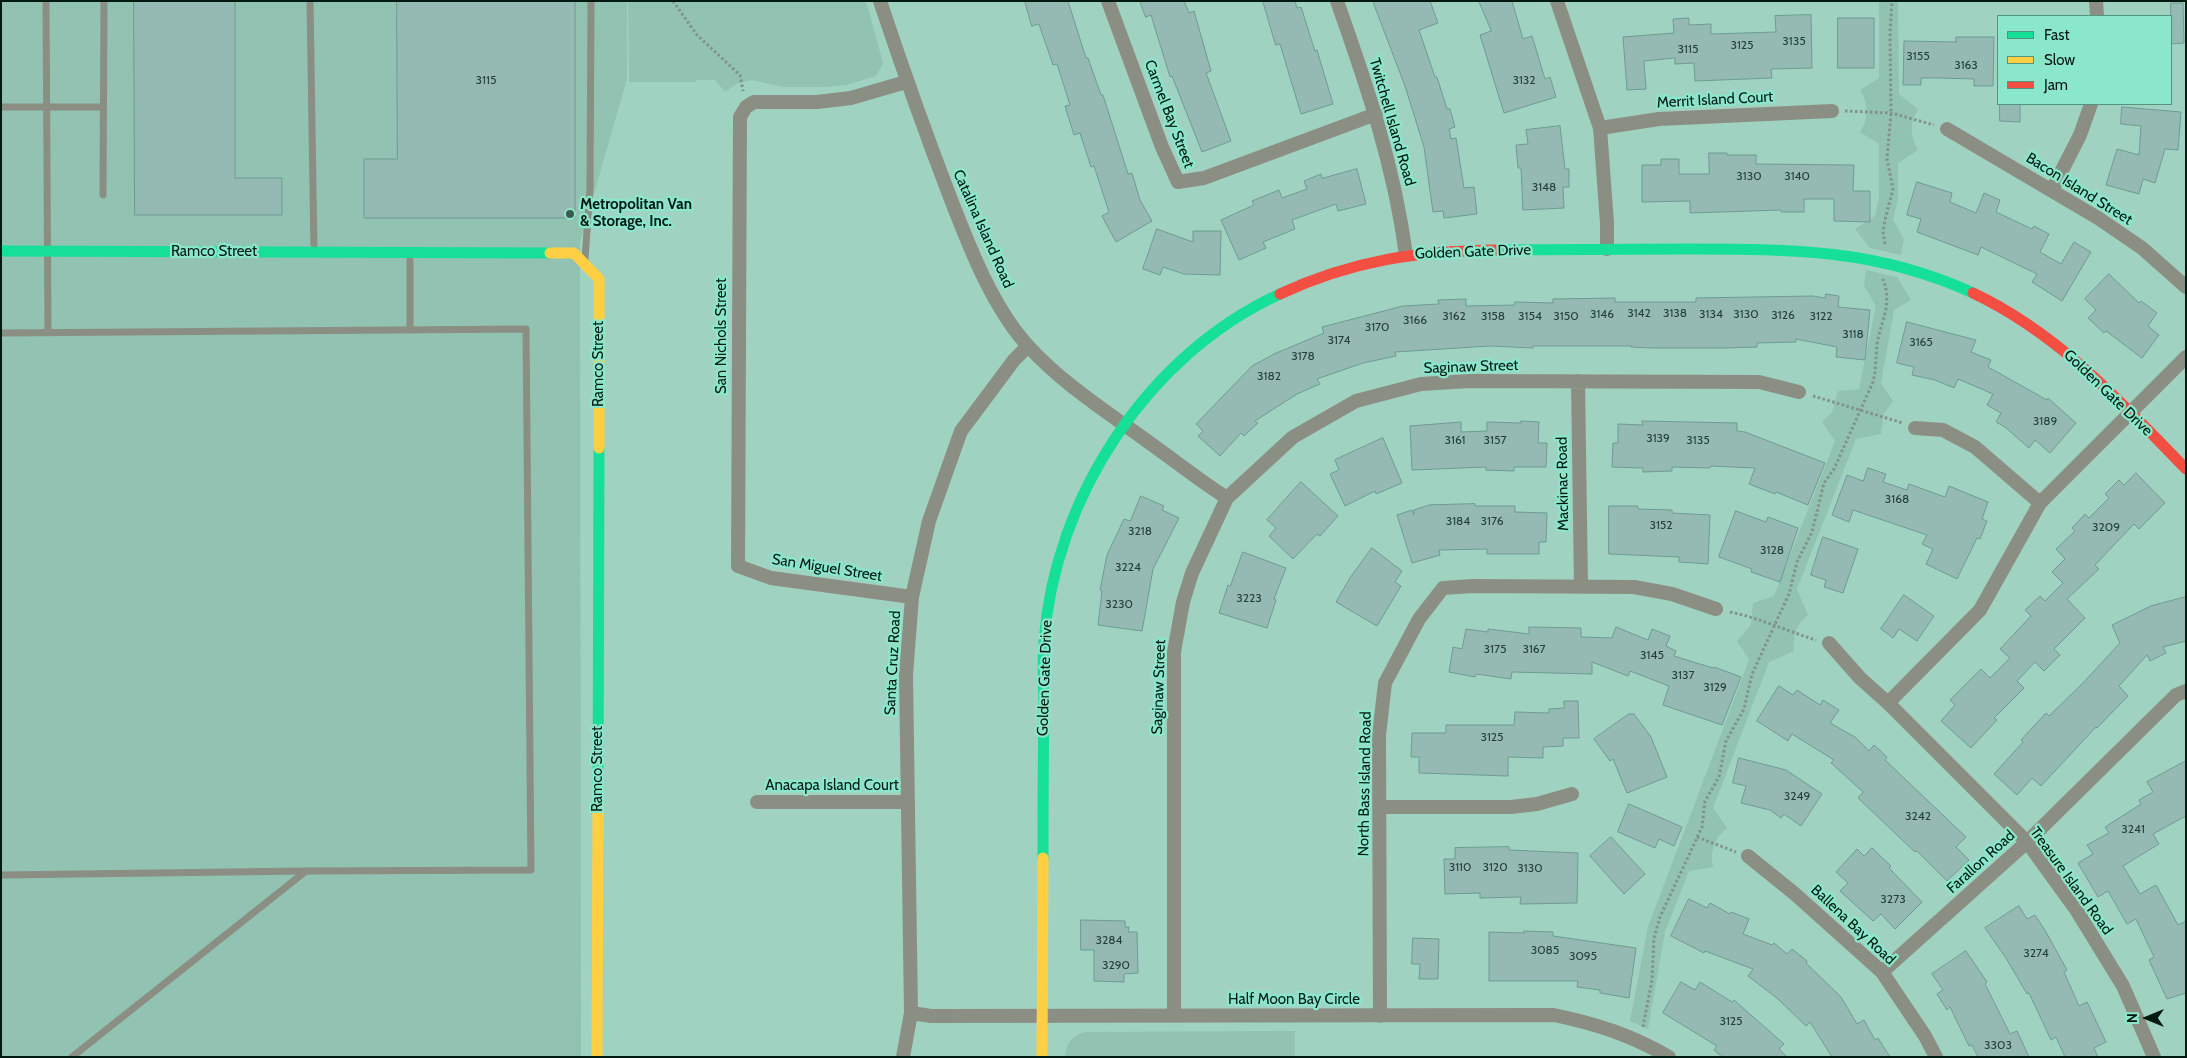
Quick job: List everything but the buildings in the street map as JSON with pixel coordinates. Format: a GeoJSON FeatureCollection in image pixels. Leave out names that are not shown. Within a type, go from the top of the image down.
{"type":"FeatureCollection","features":[{"type":"Feature","properties":{"kind":"street","name":"Catalina Island Road"},"geometry":{"type":"LineString","coordinates":[[880,1],[906,82],[959,220],[981,271],[1002,309],[1028,346],[1058,374],[1124,425],[1227,498]]}},
{"type":"Feature","properties":{"kind":"street","name":"Carmel Bay Street"},"geometry":{"type":"LineString","coordinates":[[1108,1],[1162,147],[1178,182],[1204,178],[1376,114]]}},
{"type":"Feature","properties":{"kind":"street","name":"Twitchell Island Road"},"geometry":{"type":"LineString","coordinates":[[1337,1],[1376,114],[1400,212],[1406,255]]}},
{"type":"Feature","properties":{"kind":"street"},"geometry":{"type":"LineString","coordinates":[[1557,1],[1600,128],[1607,223],[1607,249]]}},
{"type":"Feature","properties":{"kind":"street"},"geometry":{"type":"LineString","coordinates":[[2096,1],[2097,15]]}},
{"type":"Feature","properties":{"kind":"street"},"geometry":{"type":"LineString","coordinates":[[746,107],[754,102],[763,101],[817,102],[851,98],[906,82]]}},
{"type":"Feature","properties":{"kind":"street"},"geometry":{"type":"LineString","coordinates":[[2052,190],[2068,160],[2092,105]]}},
{"type":"Feature","properties":{"kind":"street","name":"San Nichols Street"},"geometry":{"type":"LineString","coordinates":[[738,566],[739,148],[740,118],[746,107]]}},
{"type":"Feature","properties":{"kind":"street","name":"Merrit Island Court"},"geometry":{"type":"LineString","coordinates":[[1600,128],[1659,119],[1832,111]]}},
{"type":"Feature","properties":{"kind":"street","name":"Bacon Island Street"},"geometry":{"type":"LineString","coordinates":[[1947,129],[2052,190],[2142,248],[2186,287]]}},
{"type":"Feature","properties":{"kind":"street","name":"Golden Gate Drive"},"geometry":{"type":"LineString","coordinates":[[1042,1057],[1042,705],[1044,642],[1048,606],[1055,573],[1074,513],[1090,478],[1124,425],[1148,394],[1201,345],[1246,312],[1279,294],[1332,273],[1406,255],[1452,251],[1607,249],[1806,251],[1843,254],[1884,263],[1960,288],[2025,322],[2084,366],[2186,469]]}},
{"type":"Feature","properties":{"kind":"street","name":"Ramco Street"},"geometry":{"type":"LineString","coordinates":[[1,251],[574,253],[599,279],[597,1057]]}},
{"type":"Feature","properties":{"kind":"street","name":"Santa Cruz Road"},"geometry":{"type":"LineString","coordinates":[[902,1057],[911,1013],[906,675],[912,597],[929,521],[961,431],[1014,360],[1028,346]]}},
{"type":"Feature","properties":{"kind":"street"},"geometry":{"type":"LineString","coordinates":[[1888,703],[1980,610],[2040,503],[2186,357]]}},
{"type":"Feature","properties":{"kind":"street","name":"Saginaw Street"},"geometry":{"type":"LineString","coordinates":[[1174,1016],[1174,652],[1183,602],[1192,573],[1227,498],[1294,437],[1356,401],[1421,384],[1470,381],[1759,382],[1799,392]]}},
{"type":"Feature","properties":{"kind":"street","name":"Mackinac Road"},"geometry":{"type":"LineString","coordinates":[[1578,381],[1581,586]]}},
{"type":"Feature","properties":{"kind":"street"},"geometry":{"type":"LineString","coordinates":[[1915,428],[1942,430],[1974,447],[2040,503]]}},
{"type":"Feature","properties":{"kind":"street","name":"San Miguel Street"},"geometry":{"type":"LineString","coordinates":[[738,566],[771,578],[912,597]]}},
{"type":"Feature","properties":{"kind":"street","name":"North Bass Island Road"},"geometry":{"type":"LineString","coordinates":[[1380,1016],[1381,807],[1379,735],[1385,684],[1419,618],[1444,588],[1634,587],[1672,594],[1716,609]]}},
{"type":"Feature","properties":{"kind":"street","name":"Treasure Island Road"},"geometry":{"type":"LineString","coordinates":[[1829,643],[1860,678],[1888,703],[2027,842],[2077,911],[2123,986],[2154,1057]]}},
{"type":"Feature","properties":{"kind":"street","name":"Farallon Road"},"geometry":{"type":"LineString","coordinates":[[1882,972],[2027,842],[2176,695],[2186,691]]}},
{"type":"Feature","properties":{"kind":"street"},"geometry":{"type":"LineString","coordinates":[[1381,807],[1511,807],[1538,804],[1572,794]]}},
{"type":"Feature","properties":{"kind":"street","name":"Anacapa Island Court"},"geometry":{"type":"LineString","coordinates":[[757,802],[907,802]]}},
{"type":"Feature","properties":{"kind":"street","name":"Ballena Bay Road"},"geometry":{"type":"LineString","coordinates":[[1748,856],[1795,894],[1882,972],[1925,1036],[1936,1057]]}},
{"type":"Feature","properties":{"kind":"street","name":"Half Moon Bay Circle"},"geometry":{"type":"LineString","coordinates":[[911,1013],[931,1016],[1554,1015],[1596,1024],[1640,1040],[1669,1057]]}},
{"type":"Feature","properties":{"kind":"lane"},"geometry":{"type":"LineString","coordinates":[[46,1],[45,108],[48,332]]}},
{"type":"Feature","properties":{"kind":"lane"},"geometry":{"type":"LineString","coordinates":[[103,195],[104,1]]}},
{"type":"Feature","properties":{"kind":"lane"},"geometry":{"type":"LineString","coordinates":[[310,1],[314,252]]}},
{"type":"Feature","properties":{"kind":"lane"},"geometry":{"type":"LineString","coordinates":[[585,265],[590,190],[590,1]]}},
{"type":"Feature","properties":{"kind":"lane"},"geometry":{"type":"LineString","coordinates":[[1,107],[103,107]]}},
{"type":"Feature","properties":{"kind":"lane"},"geometry":{"type":"LineString","coordinates":[[410,253],[410,330]]}},
{"type":"Feature","properties":{"kind":"lane"},"geometry":{"type":"LineString","coordinates":[[1,333],[526,329],[531,870],[1,875]]}},
{"type":"Feature","properties":{"kind":"lane"},"geometry":{"type":"LineString","coordinates":[[72,1057],[306,871]]}},
{"type":"Feature","properties":{"kind":"path"},"geometry":{"type":"LineString","coordinates":[[673,1],[697,34],[740,75],[746,107]]}},
{"type":"Feature","properties":{"kind":"path"},"geometry":{"type":"LineString","coordinates":[[1886,252],[1883,232],[1893,190],[1887,159],[1891,113],[1890,33],[1892,1]]}},
{"type":"Feature","properties":{"kind":"path"},"geometry":{"type":"LineString","coordinates":[[1832,111],[1867,110],[1891,113],[1947,129]]}},
{"type":"Feature","properties":{"kind":"path"},"geometry":{"type":"LineString","coordinates":[[1640,1040],[1652,980],[1654,938],[1660,917],[1702,827],[1705,801],[1719,777],[1726,741],[1744,709],[1752,674],[1789,594],[1797,562],[1812,532],[1824,483],[1834,469],[1877,369],[1878,340],[1887,314],[1887,289],[1882,274]]}},
{"type":"Feature","properties":{"kind":"path"},"geometry":{"type":"LineString","coordinates":[[1799,392],[1861,409],[1915,428]]}},
{"type":"Feature","properties":{"kind":"path"},"geometry":{"type":"LineString","coordinates":[[1716,609],[1755,617],[1793,633],[1829,643]]}},
{"type":"Feature","properties":{"kind":"path"},"geometry":{"type":"LineString","coordinates":[[1697,837],[1748,856]]}},
{"type":"Feature","properties":{"kind":"shaded area"},"geometry":{"type":"Polygon","coordinates":[[[1,1],[627,1],[627,79],[580,242],[581,1057],[1,1057],[1,1]]]}},
{"type":"Feature","properties":{"kind":"shaded area"},"geometry":{"type":"Polygon","coordinates":[[[628,1],[866,1],[883,63],[876,76],[846,85],[824,87],[783,87],[752,80],[738,83],[725,92],[715,80],[697,80],[696,82],[629,82],[628,1]]]}},
{"type":"Feature","properties":{"kind":"shaded area"},"geometry":{"type":"Polygon","coordinates":[[[1879,1],[1898,1],[1899,94],[1918,109],[1913,119],[1912,130],[1913,140],[1918,150],[1898,163],[1898,198],[1893,220],[1904,239],[1901,255],[1870,248],[1855,229],[1875,216],[1879,197],[1879,144],[1860,132],[1865,122],[1867,111],[1865,100],[1860,90],[1879,78],[1879,1]]]}},
{"type":"Feature","properties":{"kind":"shaded area"},"geometry":{"type":"Polygon","coordinates":[[[1866,270],[1897,277],[1911,300],[1894,310],[1881,383],[1893,401],[1884,414],[1881,434],[1856,439],[1797,589],[1808,615],[1796,631],[1794,651],[1769,662],[1713,808],[1727,828],[1714,845],[1713,867],[1689,871],[1665,932],[1648,1029],[1630,1021],[1648,927],[1749,660],[1737,641],[1751,625],[1753,603],[1774,596],[1835,441],[1822,422],[1832,412],[1838,391],[1859,389],[1876,306],[1864,286],[1866,270]]]}},
{"type":"Feature","properties":{"kind":"shaded area"},"geometry":{"type":"Polygon","coordinates":[[[1295,1031],[1295,1057],[1065,1057],[1070,1041],[1077,1035],[1085,1032],[1295,1031]]]}},
{"type":"Feature","properties":{"kind":"traffic: fast"},"geometry":{"type":"LineString","coordinates":[[1497,250],[1721,249],[1831,254],[1901,267],[1937,278],[1973,293]]}},
{"type":"Feature","properties":{"kind":"traffic: fast"},"geometry":{"type":"LineString","coordinates":[[1,251],[550,253]]}},
{"type":"Feature","properties":{"kind":"traffic: fast"},"geometry":{"type":"LineString","coordinates":[[1043,858],[1044,642],[1052,588],[1067,535],[1088,484],[1116,436],[1150,393],[1189,353],[1232,320],[1280,294]]}},
{"type":"Feature","properties":{"kind":"traffic: fast"},"geometry":{"type":"LineString","coordinates":[[598,801],[599,448]]}},
{"type":"Feature","properties":{"kind":"traffic: slow"},"geometry":{"type":"LineString","coordinates":[[550,253],[574,253],[599,279],[599,448]]}},
{"type":"Feature","properties":{"kind":"traffic: slow"},"geometry":{"type":"LineString","coordinates":[[597,1057],[598,801]]}},
{"type":"Feature","properties":{"kind":"traffic: slow"},"geometry":{"type":"LineString","coordinates":[[1042,1057],[1043,858]]}},
{"type":"Feature","properties":{"kind":"traffic: jam"},"geometry":{"type":"LineString","coordinates":[[1280,294],[1307,282],[1360,265],[1413,255],[1497,250]]}},
{"type":"Feature","properties":{"kind":"traffic: jam"},"geometry":{"type":"LineString","coordinates":[[1973,293],[2004,309],[2061,349],[2112,394],[2186,469]]}},
{"type":"Feature","properties":{"kind":"place","name":"Metropolitan Van & Storage, Inc."},"geometry":{"type":"Point","coordinates":[570,214]}}]}
